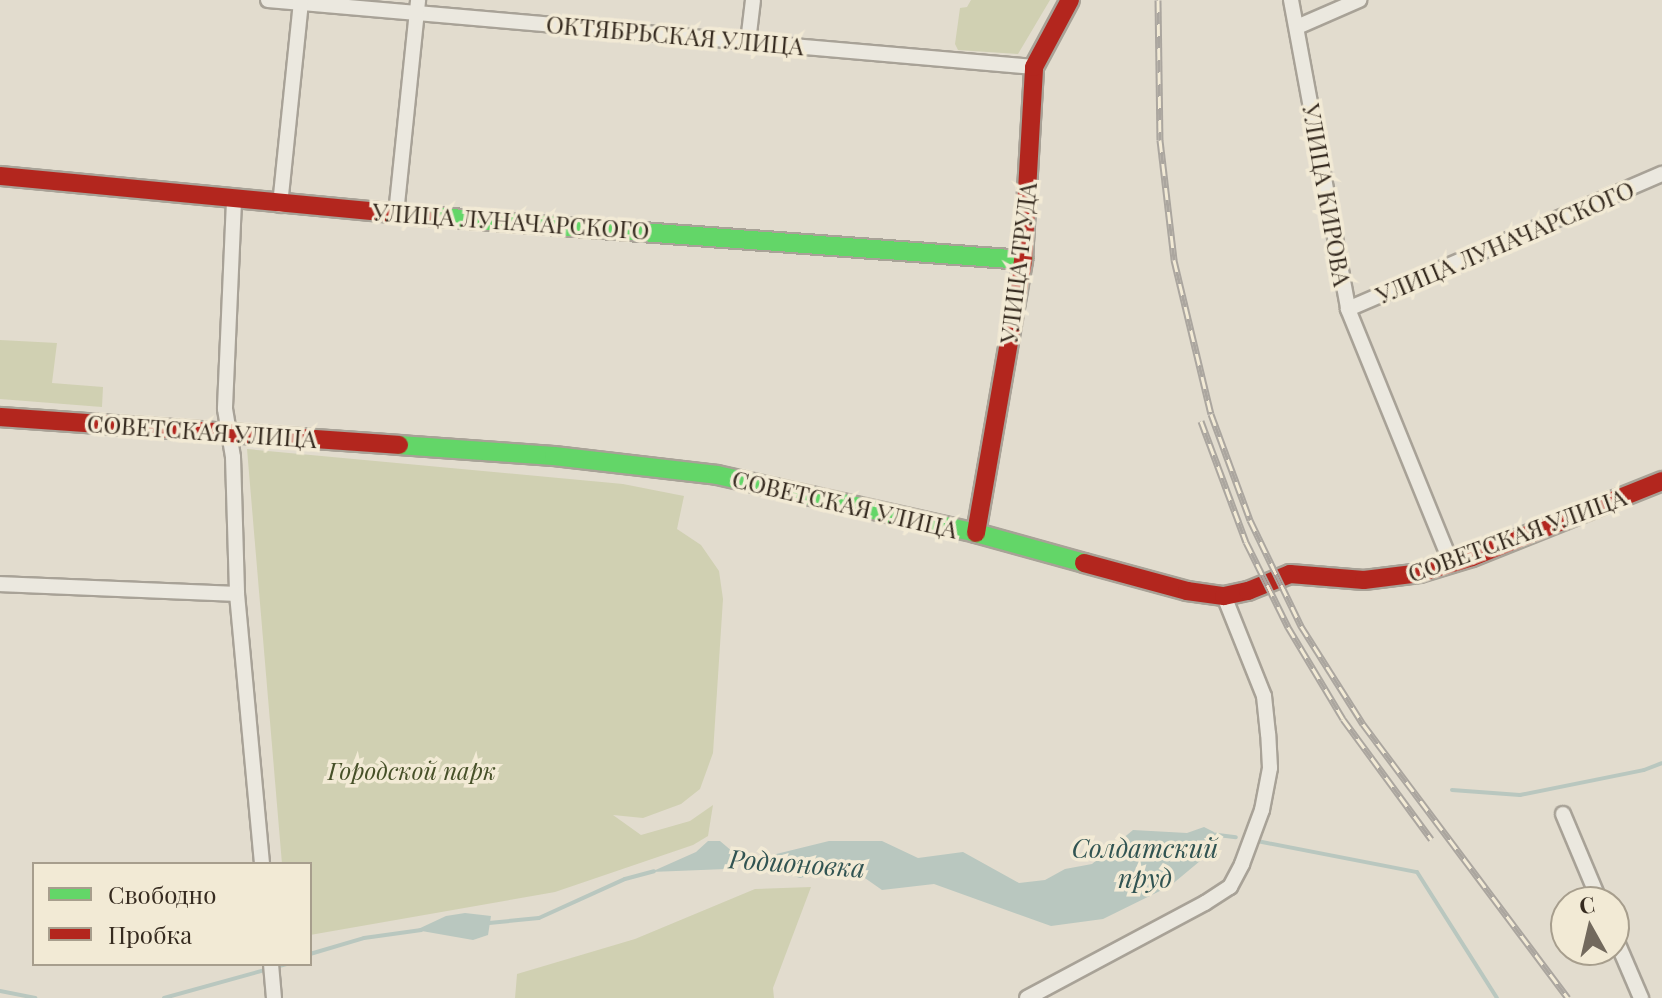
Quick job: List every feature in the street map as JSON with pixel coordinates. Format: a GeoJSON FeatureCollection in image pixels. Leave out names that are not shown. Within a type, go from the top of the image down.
{"type":"FeatureCollection","features":[{"type":"Feature","properties":{"kind":"main road","name":"УЛИЦА ТРУДА"},"geometry":{"type":"LineString","coordinates":[[976,533],[1023,260],[1034,67],[1070,0]]}},
{"type":"Feature","properties":{"kind":"main road","name":"УЛИЦА ЛУНАЧАРСКОГО"},"geometry":{"type":"LineString","coordinates":[[0,176],[280,205],[1023,260]]}},
{"type":"Feature","properties":{"kind":"main road","name":"СОВЕТСКАЯ УЛИЦА"},"geometry":{"type":"LineString","coordinates":[[0,417],[554,456],[717,475],[976,533],[1187,591],[1224,596],[1248,591],[1290,574],[1387,579],[1451,563],[1662,481]]}},
{"type":"Feature","properties":{"kind":"street","name":"ОКТЯБРЬСКАЯ УЛИЦА"},"geometry":{"type":"LineString","coordinates":[[268,0],[418,6],[748,42],[1034,67]]}},
{"type":"Feature","properties":{"kind":"street"},"geometry":{"type":"LineString","coordinates":[[748,42],[753,0]]}},
{"type":"Feature","properties":{"kind":"street","name":"УЛИЦА КИРОВА"},"geometry":{"type":"LineString","coordinates":[[1291,0],[1348,309],[1451,563]]}},
{"type":"Feature","properties":{"kind":"street"},"geometry":{"type":"LineString","coordinates":[[1297,27],[1359,0]]}},
{"type":"Feature","properties":{"kind":"street"},"geometry":{"type":"LineString","coordinates":[[280,205],[301,3]]}},
{"type":"Feature","properties":{"kind":"street"},"geometry":{"type":"LineString","coordinates":[[396,214],[418,6]]}},
{"type":"Feature","properties":{"kind":"street","name":"УЛИЦА ЛУНАЧАРСКОГО"},"geometry":{"type":"LineString","coordinates":[[1348,309],[1662,174]]}},
{"type":"Feature","properties":{"kind":"street"},"geometry":{"type":"LineString","coordinates":[[234,201],[226,431],[233,457],[237,594],[262,862]]}},
{"type":"Feature","properties":{"kind":"street"},"geometry":{"type":"LineString","coordinates":[[0,584],[237,594]]}},
{"type":"Feature","properties":{"kind":"street"},"geometry":{"type":"LineString","coordinates":[[1027,998],[1230,887],[1262,810],[1270,768],[1264,696],[1224,596]]}},
{"type":"Feature","properties":{"kind":"street"},"geometry":{"type":"LineString","coordinates":[[1563,814],[1593,886]]}},
{"type":"Feature","properties":{"kind":"street"},"geometry":{"type":"LineString","coordinates":[[271,966],[274,998]]}},
{"type":"Feature","properties":{"kind":"street"},"geometry":{"type":"LineString","coordinates":[[1627,966],[1641,998]]}},
{"type":"Feature","properties":{"kind":"green space"},"geometry":{"type":"Polygon","coordinates":[[[971,0],[1050,0],[1018,54],[958,50],[955,44],[960,8],[967,7],[971,0]]]}},
{"type":"Feature","properties":{"kind":"green space"},"geometry":{"type":"Polygon","coordinates":[[[0,340],[57,343],[52,383],[103,387],[102,407],[0,399],[0,340]]]}},
{"type":"Feature","properties":{"kind":"green space","name":"Городской парк"},"geometry":{"type":"Polygon","coordinates":[[[247,449],[623,484],[684,496],[677,529],[701,545],[719,571],[723,599],[713,753],[700,789],[681,804],[643,818],[613,815],[641,835],[690,821],[713,805],[708,836],[693,845],[555,892],[312,935],[312,862],[282,862],[247,449]]]}},
{"type":"Feature","properties":{"kind":"green space"},"geometry":{"type":"Polygon","coordinates":[[[811,887],[773,988],[774,998],[515,998],[517,974],[635,939],[755,889],[811,887]]]}},
{"type":"Feature","properties":{"kind":"water","name":"Солдатский пруд"},"geometry":{"type":"Polygon","coordinates":[[[1204,827],[1214,832],[1206,856],[1170,886],[1103,919],[1051,926],[934,884],[882,890],[862,876],[815,874],[800,878],[756,864],[756,859],[829,841],[882,841],[918,858],[963,852],[1019,883],[1045,880],[1065,869],[1092,864],[1133,830],[1187,833],[1204,827]]]}},
{"type":"Feature","properties":{"kind":"water"},"geometry":{"type":"Polygon","coordinates":[[[708,841],[720,841],[733,852],[726,869],[651,872],[696,852],[708,841]]]}},
{"type":"Feature","properties":{"kind":"water"},"geometry":{"type":"Polygon","coordinates":[[[465,913],[491,916],[488,935],[473,940],[416,930],[446,916],[465,913]]]}},
{"type":"Feature","properties":{"kind":"waterway"},"geometry":{"type":"LineString","coordinates":[[1452,790],[1520,795],[1644,770],[1662,763]]}},
{"type":"Feature","properties":{"kind":"waterway","name":"Родионовка"},"geometry":{"type":"LineString","coordinates":[[1210,834],[1236,837]]}},
{"type":"Feature","properties":{"kind":"waterway","name":"Родионовка"},"geometry":{"type":"LineString","coordinates":[[1257,841],[1417,872],[1497,998]]}},
{"type":"Feature","properties":{"kind":"waterway","name":"Родионовка"},"geometry":{"type":"LineString","coordinates":[[729,860],[760,860]]}},
{"type":"Feature","properties":{"kind":"waterway","name":"Родионовка"},"geometry":{"type":"LineString","coordinates":[[489,923],[539,918],[625,879],[654,871]]}},
{"type":"Feature","properties":{"kind":"waterway","name":"Родионовка"},"geometry":{"type":"LineString","coordinates":[[312,953],[364,938],[421,930]]}},
{"type":"Feature","properties":{"kind":"waterway","name":"Родионовка"},"geometry":{"type":"LineString","coordinates":[[164,998],[280,966]]}},
{"type":"Feature","properties":{"kind":"waterway","name":"Родионовка"},"geometry":{"type":"LineString","coordinates":[[0,991],[35,998]]}},
{"type":"Feature","properties":{"kind":"railway"},"geometry":{"type":"LineString","coordinates":[[1158,0],[1160,140],[1174,260],[1211,414],[1250,520],[1301,626],[1363,724],[1568,998]]}},
{"type":"Feature","properties":{"kind":"railway"},"geometry":{"type":"LineString","coordinates":[[1201,421],[1246,542],[1288,627],[1343,719],[1431,839]]}},
{"type":"Feature","properties":{"kind":"traffic: fast"},"geometry":{"type":"LineString","coordinates":[[423,216],[1023,260]]}},
{"type":"Feature","properties":{"kind":"traffic: fast"},"geometry":{"type":"LineString","coordinates":[[399,445],[554,456],[717,475],[976,533],[1084,563]]}},
{"type":"Feature","properties":{"kind":"traffic: jam"},"geometry":{"type":"LineString","coordinates":[[976,533],[1023,260],[1034,67],[1070,0]]}},
{"type":"Feature","properties":{"kind":"traffic: jam"},"geometry":{"type":"LineString","coordinates":[[0,176],[423,216]]}},
{"type":"Feature","properties":{"kind":"traffic: jam"},"geometry":{"type":"LineString","coordinates":[[0,417],[399,445]]}},
{"type":"Feature","properties":{"kind":"traffic: jam"},"geometry":{"type":"LineString","coordinates":[[1084,563],[1187,591],[1224,596],[1248,591],[1290,574],[1364,580],[1420,573],[1472,557],[1662,481]]}}]}
